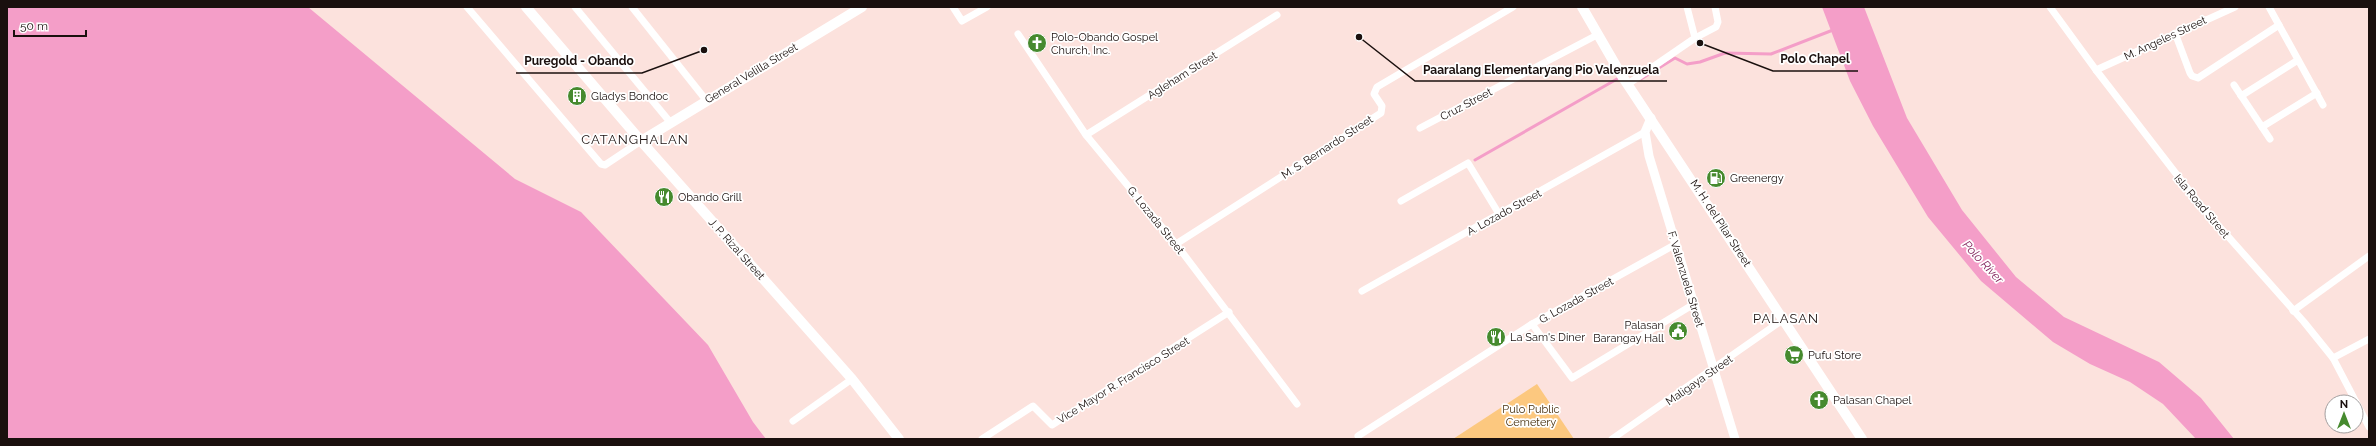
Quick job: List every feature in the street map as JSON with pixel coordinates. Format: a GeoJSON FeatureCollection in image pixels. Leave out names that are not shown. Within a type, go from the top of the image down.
{"type":"FeatureCollection","features":[{"type":"Feature","properties":{"kind":"main road","name":"J. P. Rizal Street"},"geometry":{"type":"LineString","coordinates":[[526,7],[641,141],[852,379],[899,439]]}},
{"type":"Feature","properties":{"kind":"main road","name":"General Velilla Street"},"geometry":{"type":"LineString","coordinates":[[641,141],[706,100],[862,7]]}},
{"type":"Feature","properties":{"kind":"main road","name":"M. H. del Pilar Street"},"geometry":{"type":"LineString","coordinates":[[1582,7],[1597,35],[1628,84],[1862,439]]}},
{"type":"Feature","properties":{"kind":"street"},"geometry":{"type":"LineString","coordinates":[[467,7],[601,164],[605,166],[611,163],[641,141]]}},
{"type":"Feature","properties":{"kind":"street"},"geometry":{"type":"LineString","coordinates":[[575,7],[670,122]]}},
{"type":"Feature","properties":{"kind":"street"},"geometry":{"type":"LineString","coordinates":[[632,7],[706,100]]}},
{"type":"Feature","properties":{"kind":"street"},"geometry":{"type":"LineString","coordinates":[[953,7],[962,21],[987,7]]}},
{"type":"Feature","properties":{"kind":"street","name":"M. S. Bernardo Street"},"geometry":{"type":"LineString","coordinates":[[1176,244],[1380,113],[1382,106],[1374,94],[1377,87],[1512,7]]}},
{"type":"Feature","properties":{"kind":"street"},"geometry":{"type":"LineString","coordinates":[[1687,7],[1695,38]]}},
{"type":"Feature","properties":{"kind":"street"},"geometry":{"type":"LineString","coordinates":[[1628,84],[1695,38],[1718,25],[1715,7]]}},
{"type":"Feature","properties":{"kind":"street","name":"Isla Road Street"},"geometry":{"type":"LineString","coordinates":[[2050,7],[2096,70],[2201,206],[2293,310],[2332,358],[2352,394]]}},
{"type":"Feature","properties":{"kind":"street","name":"M. Angeles Street"},"geometry":{"type":"LineString","coordinates":[[2096,70],[2235,7]]}},
{"type":"Feature","properties":{"kind":"street"},"geometry":{"type":"LineString","coordinates":[[2269,7],[2323,104]]}},
{"type":"Feature","properties":{"kind":"street","name":"Agleham Street"},"geometry":{"type":"LineString","coordinates":[[1086,135],[1278,15]]}},
{"type":"Feature","properties":{"kind":"street"},"geometry":{"type":"LineString","coordinates":[[2175,33],[2190,73],[2198,78],[2279,25]]}},
{"type":"Feature","properties":{"kind":"street","name":"G. Lozada Street"},"geometry":{"type":"LineString","coordinates":[[1018,34],[1086,135],[1176,244],[1229,312],[1297,404]]}},
{"type":"Feature","properties":{"kind":"street","name":"Cruz Street"},"geometry":{"type":"LineString","coordinates":[[1420,128],[1597,35]]}},
{"type":"Feature","properties":{"kind":"street"},"geometry":{"type":"LineString","coordinates":[[2241,96],[2298,60]]}},
{"type":"Feature","properties":{"kind":"street"},"geometry":{"type":"LineString","coordinates":[[2234,85],[2270,139]]}},
{"type":"Feature","properties":{"kind":"street"},"geometry":{"type":"LineString","coordinates":[[2262,127],[2317,93]]}},
{"type":"Feature","properties":{"kind":"street","name":"F. Valenzuela Street"},"geometry":{"type":"LineString","coordinates":[[1651,118],[1646,132],[1649,156],[1735,439]]}},
{"type":"Feature","properties":{"kind":"street","name":"A. Lozado Street"},"geometry":{"type":"LineString","coordinates":[[1362,291],[1646,132]]}},
{"type":"Feature","properties":{"kind":"street"},"geometry":{"type":"LineString","coordinates":[[1401,201],[1468,163],[1499,214]]}},
{"type":"Feature","properties":{"kind":"street","name":"G. Lozada Street"},"geometry":{"type":"LineString","coordinates":[[1358,436],[1532,324],[1676,244]]}},
{"type":"Feature","properties":{"kind":"street"},"geometry":{"type":"LineString","coordinates":[[2293,310],[2369,256]]}},
{"type":"Feature","properties":{"kind":"street"},"geometry":{"type":"LineString","coordinates":[[1532,324],[1572,378],[1694,304]]}},
{"type":"Feature","properties":{"kind":"street","name":"Vice Mayor R. Francisco Street"},"geometry":{"type":"LineString","coordinates":[[982,439],[1033,406],[1052,425],[1229,312]]}},
{"type":"Feature","properties":{"kind":"street","name":"Maligaya Street"},"geometry":{"type":"LineString","coordinates":[[1612,439],[1714,370],[1784,319]]}},
{"type":"Feature","properties":{"kind":"street"},"geometry":{"type":"LineString","coordinates":[[2332,358],[2369,339]]}},
{"type":"Feature","properties":{"kind":"street"},"geometry":{"type":"LineString","coordinates":[[793,421],[852,379]]}},
{"type":"Feature","properties":{"kind":"street","name":"Isla Road Street"},"geometry":{"type":"LineString","coordinates":[[2364,417],[2369,427]]}},
{"type":"Feature","properties":{"kind":"green space","name":"Pulo Public Cemetery"},"geometry":{"type":"Polygon","coordinates":[[[1537,384],[1574,439],[1453,439],[1537,384]]]}},
{"type":"Feature","properties":{"kind":"water"},"geometry":{"type":"Polygon","coordinates":[[[7,7],[308,7],[515,179],[581,212],[708,345],[753,422],[766,439],[7,439],[7,7]]]}},
{"type":"Feature","properties":{"kind":"water","name":"Polo River"},"geometry":{"type":"Polygon","coordinates":[[[1822,7],[1864,7],[1907,118],[1962,210],[2016,277],[2064,317],[2159,362],[2201,398],[2234,439],[2196,439],[2163,404],[2130,382],[2090,364],[2053,342],[1981,281],[1928,217],[1873,126],[1850,81],[1822,7]]]}},
{"type":"Feature","properties":{"kind":"waterway"},"geometry":{"type":"LineString","coordinates":[[1641,79],[1675,58],[1687,64],[1700,62],[1725,53],[1771,54],[1833,30]]}},
{"type":"Feature","properties":{"kind":"waterway"},"geometry":{"type":"LineString","coordinates":[[1475,160],[1617,79]]}},
{"type":"Feature","properties":{"kind":"place","name":"Paaralang Elementaryang Pio Valenzuela"},"geometry":{"type":"Point","coordinates":[1359,37]}},
{"type":"Feature","properties":{"kind":"place","name":"Polo-Obando Gospel Church, Inc."},"geometry":{"type":"Point","coordinates":[1037,43]}},
{"type":"Feature","properties":{"kind":"place","name":"Polo Chapel"},"geometry":{"type":"Point","coordinates":[1700,43]}},
{"type":"Feature","properties":{"kind":"place","name":"Puregold - Obando"},"geometry":{"type":"Point","coordinates":[704,50]}},
{"type":"Feature","properties":{"kind":"place","name":"Gladys Bondoc"},"geometry":{"type":"Point","coordinates":[577,96]}},
{"type":"Feature","properties":{"kind":"place","name":"Greenergy"},"geometry":{"type":"Point","coordinates":[1716,178]}},
{"type":"Feature","properties":{"kind":"place","name":"Obando Grill"},"geometry":{"type":"Point","coordinates":[664,197]}},
{"type":"Feature","properties":{"kind":"place","name":"Palasan Barangay Hall"},"geometry":{"type":"Point","coordinates":[1678,331]}},
{"type":"Feature","properties":{"kind":"place","name":"La Sam's Diner"},"geometry":{"type":"Point","coordinates":[1496,337]}},
{"type":"Feature","properties":{"kind":"place","name":"Pufu Store"},"geometry":{"type":"Point","coordinates":[1794,355]}},
{"type":"Feature","properties":{"kind":"place","name":"Palasan Chapel"},"geometry":{"type":"Point","coordinates":[1819,400]}},
{"type":"Feature","properties":{"kind":"district","name":"CATANGHALAN"},"geometry":{"type":"Point","coordinates":[635,139]}},
{"type":"Feature","properties":{"kind":"district","name":"PALASAN"},"geometry":{"type":"Point","coordinates":[1786,318]}}]}
